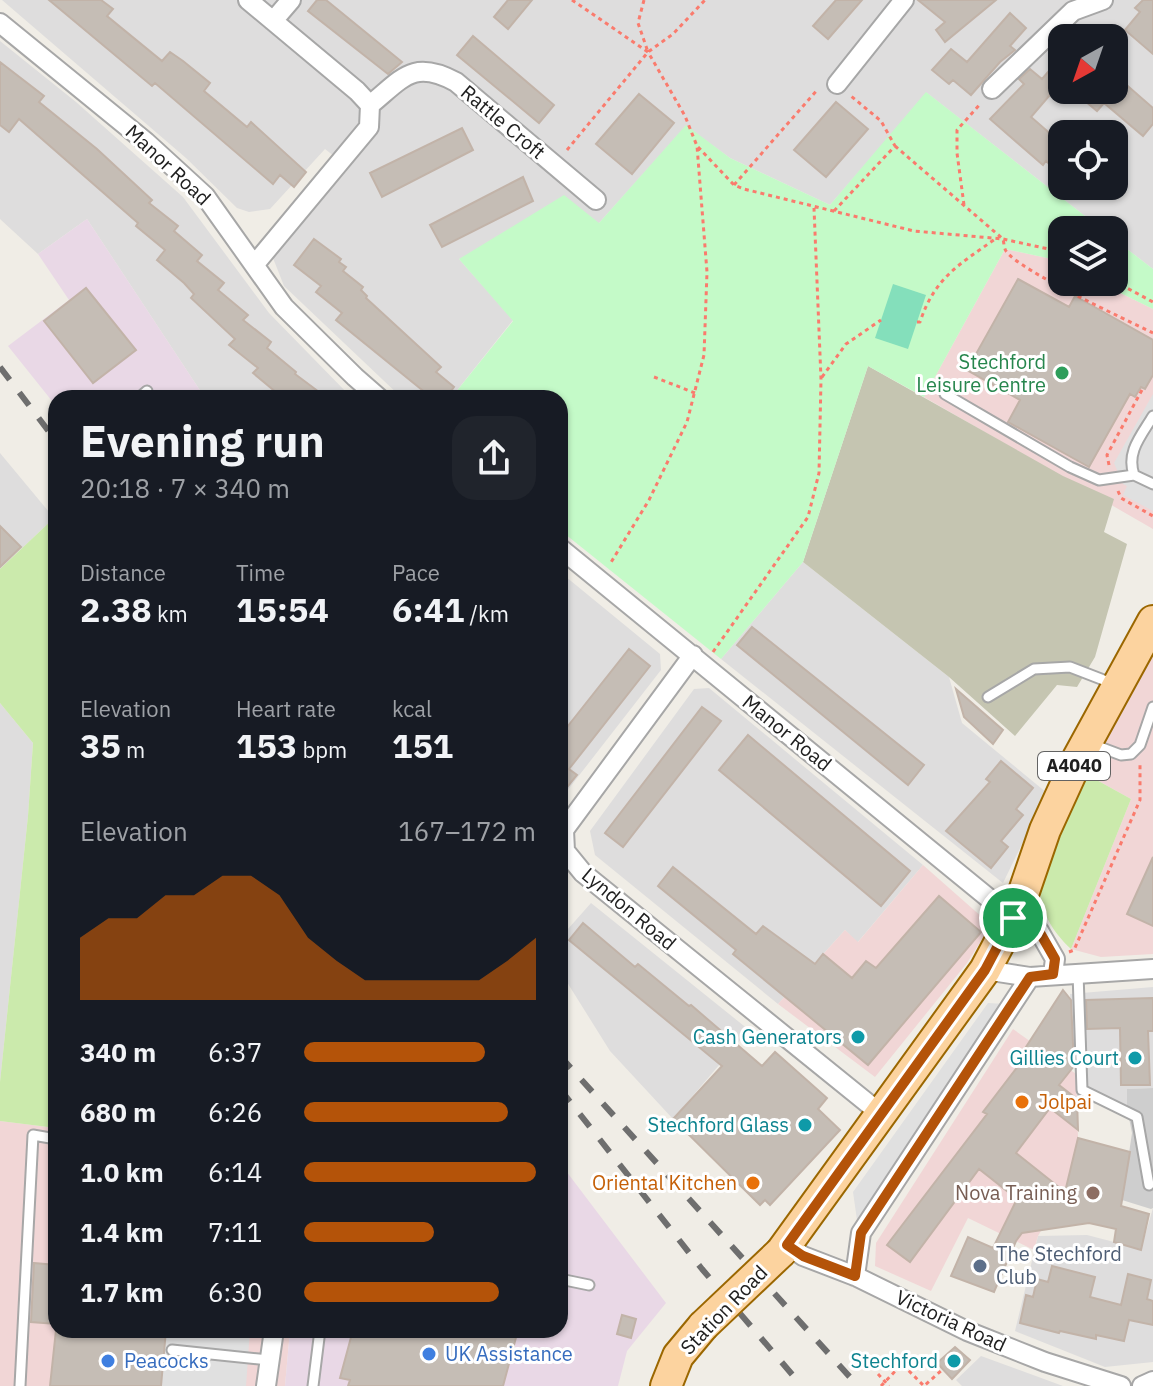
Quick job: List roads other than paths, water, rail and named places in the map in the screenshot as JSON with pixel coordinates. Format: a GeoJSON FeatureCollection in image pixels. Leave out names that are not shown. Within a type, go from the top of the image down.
{"type":"FeatureCollection","features":[{"type":"Feature","properties":{"kind":"main road","name":"Station Road"},"geometry":{"type":"LineString","coordinates":[[666,1386],[678,1356],[703,1326],[784,1248],[985,970],[1016,912],[1045,830],[1087,742],[1153,621]]}},
{"type":"Feature","properties":{"kind":"street"},"geometry":{"type":"LineString","coordinates":[[248,0],[370,105],[369,127],[255,264]]}},
{"type":"Feature","properties":{"kind":"street"},"geometry":{"type":"LineString","coordinates":[[273,21],[291,0]]}},
{"type":"Feature","properties":{"kind":"street"},"geometry":{"type":"LineString","coordinates":[[837,84],[904,0]]}},
{"type":"Feature","properties":{"kind":"street"},"geometry":{"type":"LineString","coordinates":[[992,89],[1073,11],[1103,0]]}},
{"type":"Feature","properties":{"kind":"street","name":"Manor Road"},"geometry":{"type":"LineString","coordinates":[[0,23],[146,142],[205,196],[284,307],[370,390]]}},
{"type":"Feature","properties":{"kind":"street","name":"Rattle Croft"},"geometry":{"type":"LineString","coordinates":[[370,105],[407,75],[423,70],[436,71],[456,82],[596,200]]}},
{"type":"Feature","properties":{"kind":"street","name":"Manor Road"},"geometry":{"type":"LineString","coordinates":[[568,555],[1039,931],[1054,966]]}},
{"type":"Feature","properties":{"kind":"street","name":"Lyndon Road"},"geometry":{"type":"LineString","coordinates":[[568,825],[698,660]]}},
{"type":"Feature","properties":{"kind":"street","name":"Lyndon Road"},"geometry":{"type":"LineString","coordinates":[[568,858],[881,1114]]}},
{"type":"Feature","properties":{"kind":"street"},"geometry":{"type":"LineString","coordinates":[[855,1276],[861,1233],[1030,977],[1054,966],[1078,973],[1153,969]]}},
{"type":"Feature","properties":{"kind":"street"},"geometry":{"type":"LineString","coordinates":[[985,970],[1030,977]]}},
{"type":"Feature","properties":{"kind":"street","name":"Victoria Road"},"geometry":{"type":"LineString","coordinates":[[784,1248],[855,1276],[967,1331],[1045,1362],[1121,1386]]}},
{"type":"Feature","properties":{"kind":"street"},"geometry":{"type":"LineString","coordinates":[[266,1386],[273,1338]]}},
{"type":"Feature","properties":{"kind":"street"},"geometry":{"type":"LineString","coordinates":[[1142,1386],[1153,1381]]}},
{"type":"Feature","properties":{"kind":"lane"},"geometry":{"type":"LineString","coordinates":[[945,394],[1070,467],[1099,480],[1134,475],[1153,484]]}},
{"type":"Feature","properties":{"kind":"lane"},"geometry":{"type":"LineString","coordinates":[[1134,475],[1130,459],[1132,450],[1153,416]]}},
{"type":"Feature","properties":{"kind":"lane"},"geometry":{"type":"LineString","coordinates":[[988,697],[1034,669],[1070,667],[1118,686]]}},
{"type":"Feature","properties":{"kind":"lane"},"geometry":{"type":"LineString","coordinates":[[1087,742],[1121,755],[1131,754],[1140,745],[1153,707]]}},
{"type":"Feature","properties":{"kind":"lane"},"geometry":{"type":"LineString","coordinates":[[1078,973],[1082,1090],[1137,1117],[1149,1185]]}},
{"type":"Feature","properties":{"kind":"lane"},"geometry":{"type":"LineString","coordinates":[[20,1386],[33,1135],[48,1138]]}},
{"type":"Feature","properties":{"kind":"lane"},"geometry":{"type":"LineString","coordinates":[[568,1281],[589,1285]]}},
{"type":"Feature","properties":{"kind":"lane"},"geometry":{"type":"LineString","coordinates":[[313,1386],[319,1338]]}},
{"type":"Feature","properties":{"kind":"lane"},"geometry":{"type":"LineString","coordinates":[[172,1350],[269,1360]]}},
{"type":"Feature","properties":{"kind":"railway"},"geometry":{"type":"LineString","coordinates":[[0,367],[48,430]]}},
{"type":"Feature","properties":{"kind":"railway"},"geometry":{"type":"LineString","coordinates":[[568,1065],[858,1386]]}},
{"type":"Feature","properties":{"kind":"railway"},"geometry":{"type":"LineString","coordinates":[[568,1099],[702,1269],[802,1386]]}},
{"type":"Feature","properties":{"kind":"place","name":"Stechford Leisure Centre"},"geometry":{"type":"Point","coordinates":[1062,373]}},
{"type":"Feature","properties":{"kind":"place","name":"Cash Generators"},"geometry":{"type":"Point","coordinates":[858,1037]}},
{"type":"Feature","properties":{"kind":"place","name":"Gillies Court"},"geometry":{"type":"Point","coordinates":[1135,1058]}},
{"type":"Feature","properties":{"kind":"place","name":"Jolpai"},"geometry":{"type":"Point","coordinates":[1022,1102]}},
{"type":"Feature","properties":{"kind":"place","name":"Stechford Glass"},"geometry":{"type":"Point","coordinates":[805,1125]}},
{"type":"Feature","properties":{"kind":"place","name":"Oriental Kitchen"},"geometry":{"type":"Point","coordinates":[753,1183]}},
{"type":"Feature","properties":{"kind":"place","name":"Nova Training"},"geometry":{"type":"Point","coordinates":[1093,1193]}},
{"type":"Feature","properties":{"kind":"place","name":"The Stechford Club"},"geometry":{"type":"Point","coordinates":[980,1266]}},
{"type":"Feature","properties":{"kind":"place","name":"UK Assistance"},"geometry":{"type":"Point","coordinates":[429,1354]}},
{"type":"Feature","properties":{"kind":"place","name":"Peacocks"},"geometry":{"type":"Point","coordinates":[108,1361]}},
{"type":"Feature","properties":{"kind":"place","name":"Stechford"},"geometry":{"type":"Point","coordinates":[954,1361]}}]}
